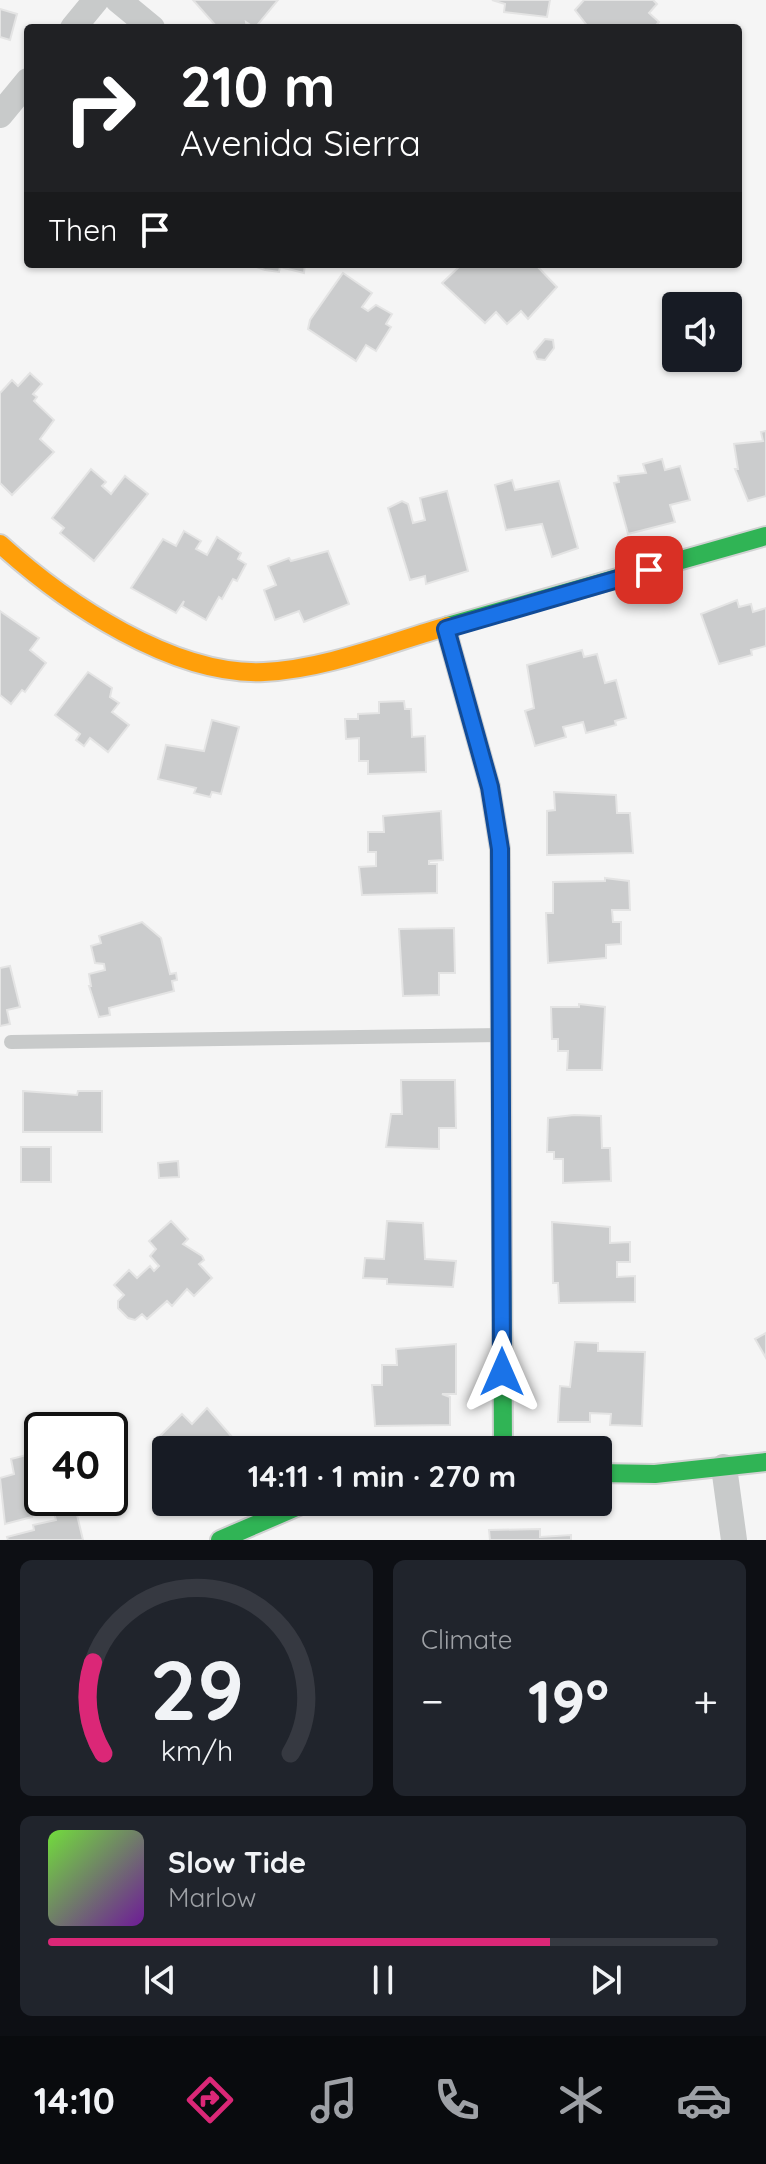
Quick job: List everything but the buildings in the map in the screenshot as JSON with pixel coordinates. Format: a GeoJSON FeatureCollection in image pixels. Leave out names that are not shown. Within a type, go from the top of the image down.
{"type":"FeatureCollection","features":[{"type":"Feature","properties":{"kind":"street"},"geometry":{"type":"LineString","coordinates":[[76,24],[96,0]]}},
{"type":"Feature","properties":{"kind":"street"},"geometry":{"type":"LineString","coordinates":[[118,0],[147,24]]}},
{"type":"Feature","properties":{"kind":"street"},"geometry":{"type":"LineString","coordinates":[[0,115],[24,86]]}},
{"type":"Feature","properties":{"kind":"street"},"geometry":{"type":"LineString","coordinates":[[0,544],[17,561],[128,636],[160,651],[221,669],[259,672],[312,665],[766,536]]}},
{"type":"Feature","properties":{"kind":"street"},"geometry":{"type":"LineString","coordinates":[[446,629],[490,787],[500,849],[503,1436]]}},
{"type":"Feature","properties":{"kind":"street"},"geometry":{"type":"LineString","coordinates":[[612,1473],[655,1474],[766,1462]]}},
{"type":"Feature","properties":{"kind":"street"},"geometry":{"type":"LineString","coordinates":[[724,1467],[734,1540]]}},
{"type":"Feature","properties":{"kind":"street"},"geometry":{"type":"LineString","coordinates":[[220,1540],[276,1516]]}},
{"type":"Feature","properties":{"kind":"lane"},"geometry":{"type":"LineString","coordinates":[[11,1042],[501,1035]]}},
{"type":"Feature","properties":{"kind":"traffic: fast"},"geometry":{"type":"LineString","coordinates":[[448,626],[766,536]]}},
{"type":"Feature","properties":{"kind":"traffic: fast"},"geometry":{"type":"LineString","coordinates":[[446,629],[490,787],[500,849],[503,1436]]}},
{"type":"Feature","properties":{"kind":"traffic: fast"},"geometry":{"type":"LineString","coordinates":[[612,1473],[655,1474],[766,1462]]}},
{"type":"Feature","properties":{"kind":"traffic: fast"},"geometry":{"type":"LineString","coordinates":[[220,1540],[276,1516]]}},
{"type":"Feature","properties":{"kind":"traffic: slow"},"geometry":{"type":"LineString","coordinates":[[0,544],[56,589],[122,632],[194,662],[229,670],[264,672],[311,666],[448,626]]}},
{"type":"Feature","properties":{"kind":"route"},"geometry":{"type":"LineString","coordinates":[[502,1372],[500,849],[490,787],[446,629],[649,570]]}}]}
